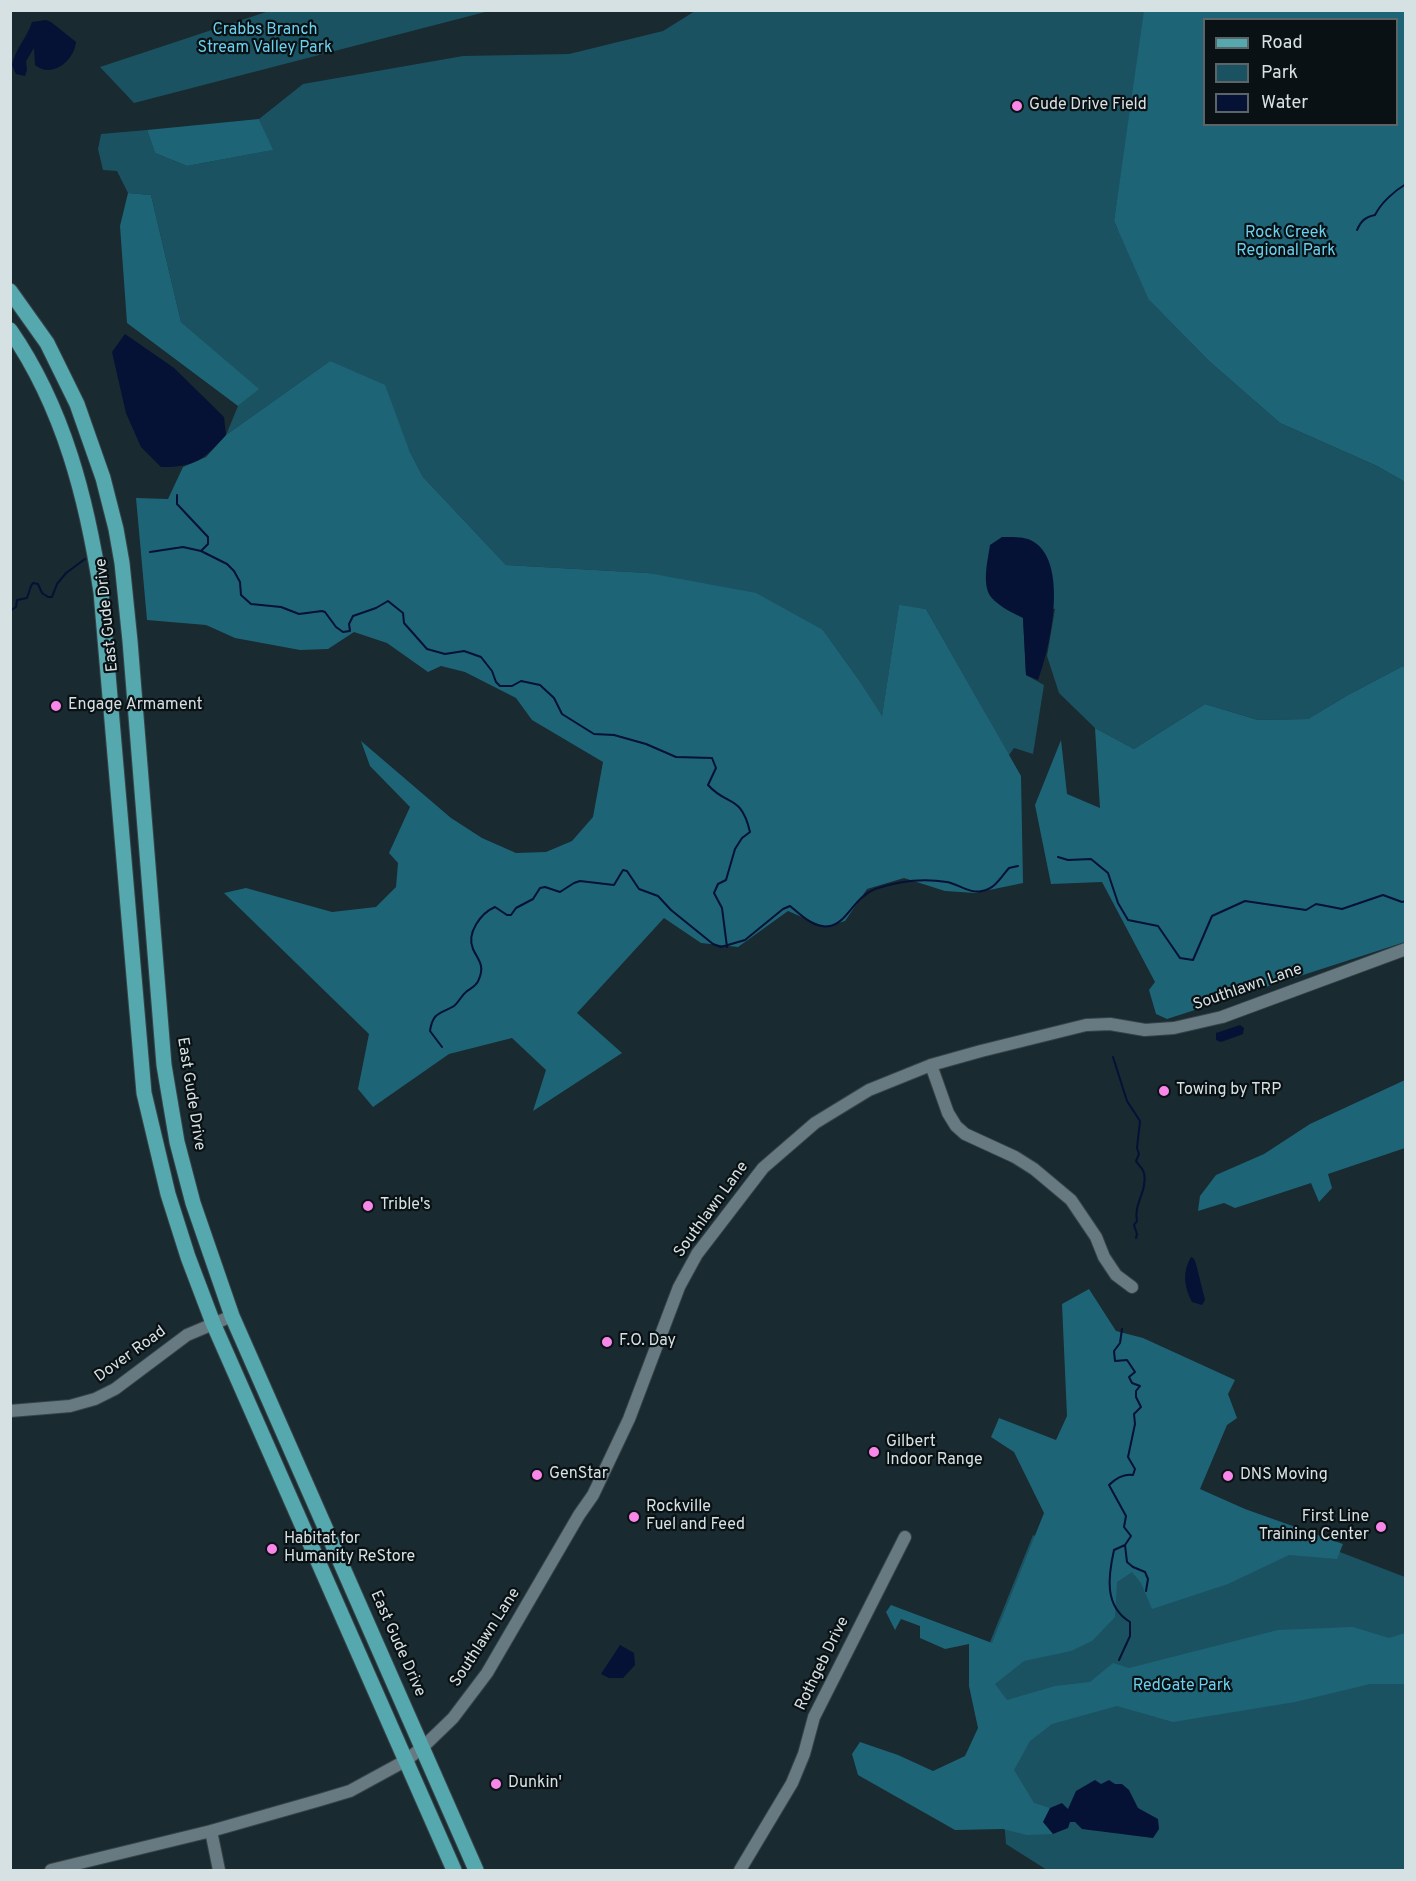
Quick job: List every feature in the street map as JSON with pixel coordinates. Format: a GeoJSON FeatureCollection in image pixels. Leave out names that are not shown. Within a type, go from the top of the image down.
{"type":"FeatureCollection","features":[{"type":"Feature","properties":{"kind":"main road","name":"East Gude Drive"},"geometry":{"type":"LineString","coordinates":[[10,291],[47,343],[72,394],[92,441],[118,538],[130,641],[164,1065],[177,1142],[193,1203],[232,1316],[477,1870]]}},
{"type":"Feature","properties":{"kind":"main road","name":"East Gude Drive"},"geometry":{"type":"LineString","coordinates":[[10,330],[27,355],[48,397],[76,467],[93,539],[101,592],[144,1093],[168,1194],[188,1257],[213,1323],[454,1870]]}},
{"type":"Feature","properties":{"kind":"main road"},"geometry":{"type":"LineString","coordinates":[[27,355],[47,343]]}},
{"type":"Feature","properties":{"kind":"street","name":"Southlawn Lane"},"geometry":{"type":"LineString","coordinates":[[51,1870],[211,1831],[350,1791],[405,1761],[453,1718],[487,1673],[593,1495],[629,1419],[679,1287],[697,1254],[763,1168],[815,1123],[869,1090],[931,1065],[1086,1026],[1110,1024],[1153,1030],[1174,1028],[1222,1017],[1406,949]]}},
{"type":"Feature","properties":{"kind":"street"},"geometry":{"type":"LineString","coordinates":[[931,1065],[948,1113],[956,1126],[965,1134],[1015,1157],[1034,1169],[1071,1200],[1096,1237],[1104,1257],[1116,1275],[1132,1287]]}},
{"type":"Feature","properties":{"kind":"street","name":"Dover Road"},"geometry":{"type":"LineString","coordinates":[[10,1411],[70,1406],[95,1399],[115,1389],[187,1335],[232,1316]]}},
{"type":"Feature","properties":{"kind":"street","name":"Rothgeb Drive"},"geometry":{"type":"LineString","coordinates":[[740,1870],[792,1783],[804,1754],[814,1717],[905,1537]]}},
{"type":"Feature","properties":{"kind":"street"},"geometry":{"type":"LineString","coordinates":[[211,1831],[219,1870]]}},
{"type":"Feature","properties":{"kind":"green space","name":"Crabbs Branch Stream Valley Park"},"geometry":{"type":"Polygon","coordinates":[[[269,11],[489,11],[134,103],[100,67],[269,11]]]}},
{"type":"Feature","properties":{"kind":"green space"},"geometry":{"type":"Polygon","coordinates":[[[695,11],[1146,11],[1114,221],[1118,230],[1150,11],[1405,11],[1405,473],[1149,300],[1209,361],[1280,423],[1377,466],[1405,482],[1405,667],[1348,695],[1308,719],[1258,720],[1205,704],[1134,749],[1095,728],[1059,693],[1047,656],[1055,609],[993,600],[1023,618],[1026,675],[1044,685],[1033,754],[1014,748],[1000,768],[986,740],[986,715],[926,609],[899,606],[882,717],[823,630],[648,573],[506,565],[423,477],[409,450],[330,361],[226,435],[238,406],[258,389],[181,322],[151,195],[128,193],[117,171],[103,170],[98,149],[101,134],[147,130],[155,153],[187,166],[272,150],[259,119],[303,84],[463,56],[569,54],[663,31],[695,11]]]}},
{"type":"Feature","properties":{"kind":"green space","name":"Rock Creek Regional Park"},"geometry":{"type":"Polygon","coordinates":[[[1144,11],[1405,11],[1405,482],[1377,466],[1280,423],[1209,361],[1149,300],[1114,221],[1144,11]]]}},
{"type":"Feature","properties":{"kind":"green space"},"geometry":{"type":"Polygon","coordinates":[[[259,119],[273,150],[187,166],[155,153],[147,130],[259,119]]]}},
{"type":"Feature","properties":{"kind":"green space"},"geometry":{"type":"Polygon","coordinates":[[[128,193],[151,195],[181,322],[259,389],[238,406],[127,323],[120,226],[128,193]]]}},
{"type":"Feature","properties":{"kind":"green space"},"geometry":{"type":"Polygon","coordinates":[[[330,361],[385,385],[409,450],[423,477],[506,565],[648,573],[756,593],[823,630],[882,716],[899,605],[926,609],[1021,776],[1023,883],[975,893],[945,891],[904,878],[867,889],[845,921],[825,927],[788,911],[738,947],[701,943],[664,918],[577,1013],[622,1053],[533,1111],[546,1070],[512,1038],[449,1054],[373,1107],[358,1089],[369,1034],[224,893],[246,888],[332,912],[376,907],[396,887],[398,863],[389,853],[410,807],[370,766],[361,741],[451,818],[482,838],[516,853],[546,852],[572,841],[593,817],[603,762],[532,720],[516,698],[465,672],[441,666],[428,672],[387,643],[354,632],[328,649],[300,650],[235,638],[206,625],[147,620],[136,498],[168,499],[183,467],[206,457],[226,435],[330,361]]]}},
{"type":"Feature","properties":{"kind":"green space"},"geometry":{"type":"Polygon","coordinates":[[[1401,667],[1405,667],[1405,942],[1167,1019],[1156,1014],[1149,990],[1155,982],[1102,882],[1051,884],[1035,805],[1061,740],[1067,794],[1100,808],[1095,728],[1134,749],[1205,704],[1258,720],[1308,719],[1401,667]]]}},
{"type":"Feature","properties":{"kind":"green space"},"geometry":{"type":"Polygon","coordinates":[[[1405,1080],[1405,1148],[1328,1174],[1332,1188],[1319,1202],[1311,1183],[1235,1208],[1224,1203],[1198,1211],[1200,1196],[1216,1175],[1264,1154],[1310,1124],[1405,1080]]]}},
{"type":"Feature","properties":{"kind":"green space"},"geometry":{"type":"Polygon","coordinates":[[[1089,1289],[1116,1331],[1143,1338],[1235,1380],[1228,1394],[1237,1418],[1227,1425],[1200,1489],[1245,1509],[1343,1544],[1337,1559],[1289,1555],[1228,1584],[1152,1609],[1141,1583],[1132,1572],[1117,1582],[1115,1617],[1092,1641],[1071,1651],[1024,1661],[995,1684],[1007,1700],[1055,1686],[1090,1682],[1113,1663],[1129,1668],[1278,1630],[1353,1627],[1389,1638],[1405,1633],[1405,1684],[1370,1684],[1295,1702],[1173,1722],[1117,1706],[1052,1724],[1030,1741],[1014,1770],[1034,1803],[1050,1808],[1043,1822],[1053,1834],[1027,1835],[1003,1829],[955,1830],[858,1775],[852,1754],[860,1742],[898,1755],[933,1771],[965,1756],[978,1728],[969,1686],[969,1644],[945,1649],[920,1638],[920,1626],[901,1619],[895,1630],[886,1612],[891,1605],[992,1643],[1044,1513],[1014,1452],[991,1437],[999,1418],[1056,1440],[1067,1416],[1062,1304],[1089,1289]]]}},
{"type":"Feature","properties":{"kind":"green space","name":"RedGate Park"},"geometry":{"type":"Polygon","coordinates":[[[1095,1458],[1405,1577],[1405,1870],[1047,1870],[1006,1844],[990,1642],[1033,1535],[1060,1545],[1095,1458]]]}},
{"type":"Feature","properties":{"kind":"water"},"geometry":{"type":"Polygon","coordinates":[[[46,20],[76,42],[71,56],[55,69],[42,69],[35,65],[34,48],[26,61],[25,76],[16,74],[12,65],[32,22],[46,20]]]}},
{"type":"Feature","properties":{"kind":"water"},"geometry":{"type":"Polygon","coordinates":[[[125,334],[174,368],[224,417],[226,435],[205,456],[183,466],[161,467],[141,447],[126,413],[112,352],[125,334]]]}},
{"type":"Feature","properties":{"kind":"water"},"geometry":{"type":"Polygon","coordinates":[[[1002,537],[1023,538],[1034,542],[1045,553],[1051,568],[1054,608],[1043,666],[1038,680],[1026,675],[1023,618],[997,603],[987,589],[986,574],[990,545],[1002,537]]]}},
{"type":"Feature","properties":{"kind":"water"},"geometry":{"type":"Polygon","coordinates":[[[1240,1025],[1244,1028],[1243,1034],[1221,1042],[1216,1040],[1216,1033],[1240,1025]]]}},
{"type":"Feature","properties":{"kind":"water"},"geometry":{"type":"Polygon","coordinates":[[[1191,1257],[1196,1264],[1205,1300],[1202,1305],[1192,1302],[1187,1290],[1185,1274],[1191,1257]]]}},
{"type":"Feature","properties":{"kind":"water"},"geometry":{"type":"Polygon","coordinates":[[[620,1645],[634,1653],[635,1665],[623,1678],[609,1678],[601,1674],[620,1645]]]}},
{"type":"Feature","properties":{"kind":"water"},"geometry":{"type":"Polygon","coordinates":[[[1095,1780],[1101,1784],[1109,1780],[1115,1784],[1122,1784],[1129,1790],[1138,1808],[1158,1819],[1159,1829],[1153,1838],[1082,1829],[1075,1822],[1070,1822],[1068,1828],[1053,1834],[1043,1822],[1050,1808],[1062,1803],[1068,1809],[1076,1791],[1095,1780]]]}},
{"type":"Feature","properties":{"kind":"waterway"},"geometry":{"type":"LineString","coordinates":[[1357,230],[1364,220],[1375,215],[1388,198],[1406,184]]}},
{"type":"Feature","properties":{"kind":"waterway"},"geometry":{"type":"LineString","coordinates":[[177,495],[177,504],[208,537],[208,544],[201,551]]}},
{"type":"Feature","properties":{"kind":"waterway"},"geometry":{"type":"LineString","coordinates":[[150,552],[183,547],[201,551],[227,564],[234,571],[240,582],[241,595],[251,604],[281,607],[299,614],[322,611],[343,632],[350,631],[349,624],[353,616],[388,601],[403,613],[404,623],[427,649],[445,654],[464,651],[481,657],[500,686],[512,686],[521,681],[540,685],[554,698],[562,714],[594,734],[614,735],[646,744],[676,757],[712,758],[716,768],[708,785],[738,806],[750,832],[742,838],[735,849],[726,880],[718,884],[714,893],[722,908],[727,947]]}},
{"type":"Feature","properties":{"kind":"waterway"},"geometry":{"type":"LineString","coordinates":[[10,611],[16,607],[17,600],[27,598],[33,583],[38,584],[42,593],[52,597],[57,584],[66,573],[85,559]]}},
{"type":"Feature","properties":{"kind":"waterway"},"geometry":{"type":"LineString","coordinates":[[1058,857],[1068,860],[1091,859],[1108,873],[1118,903],[1128,920],[1158,926],[1180,958],[1193,960],[1212,916],[1245,901],[1306,910],[1316,904],[1342,909],[1383,895],[1402,902],[1406,901]]}},
{"type":"Feature","properties":{"kind":"waterway"},"geometry":{"type":"LineString","coordinates":[[442,1047],[430,1031],[435,1016],[456,1004],[474,987],[481,974],[480,963],[471,943],[476,924],[495,907],[511,915],[516,908],[533,899],[540,888],[545,887],[560,892],[580,881],[614,885],[623,870],[627,871],[639,889],[658,896],[671,910],[713,944],[721,947],[745,940],[783,909],[790,906],[813,923],[830,926],[841,920],[862,898],[875,889],[901,882],[928,880],[947,882],[978,892],[987,890],[1009,868],[1018,866]]}},
{"type":"Feature","properties":{"kind":"waterway"},"geometry":{"type":"LineString","coordinates":[[1113,1057],[1127,1101],[1140,1121],[1137,1148],[1139,1154],[1136,1161],[1145,1179],[1137,1209],[1137,1221],[1134,1225],[1136,1238]]}},
{"type":"Feature","properties":{"kind":"waterway"},"geometry":{"type":"LineString","coordinates":[[1119,1660],[1130,1636],[1130,1622],[1116,1608],[1112,1599],[1110,1570],[1114,1550],[1125,1545],[1131,1536],[1124,1527],[1126,1516],[1109,1485],[1123,1476],[1133,1475],[1135,1469],[1128,1457],[1135,1424],[1134,1414],[1141,1407],[1136,1397],[1136,1391],[1140,1386],[1132,1383],[1129,1377],[1135,1372],[1127,1360],[1115,1361],[1114,1351],[1120,1343],[1122,1329]]}},
{"type":"Feature","properties":{"kind":"waterway"},"geometry":{"type":"LineString","coordinates":[[1125,1545],[1127,1562],[1145,1572],[1148,1579],[1146,1591]]}},
{"type":"Feature","properties":{"kind":"place","name":"Gude Drive Field"},"geometry":{"type":"Point","coordinates":[1017,106]}},
{"type":"Feature","properties":{"kind":"place","name":"Engage Armament"},"geometry":{"type":"Point","coordinates":[56,706]}},
{"type":"Feature","properties":{"kind":"place","name":"Towing by TRP"},"geometry":{"type":"Point","coordinates":[1164,1091]}},
{"type":"Feature","properties":{"kind":"place","name":"Trible's"},"geometry":{"type":"Point","coordinates":[368,1206]}},
{"type":"Feature","properties":{"kind":"place","name":"F.O. Day"},"geometry":{"type":"Point","coordinates":[607,1342]}},
{"type":"Feature","properties":{"kind":"place","name":"Gilbert Indoor Range"},"geometry":{"type":"Point","coordinates":[874,1452]}},
{"type":"Feature","properties":{"kind":"place","name":"GenStar"},"geometry":{"type":"Point","coordinates":[537,1475]}},
{"type":"Feature","properties":{"kind":"place","name":"DNS Moving"},"geometry":{"type":"Point","coordinates":[1228,1476]}},
{"type":"Feature","properties":{"kind":"place","name":"Rockville Fuel and Feed"},"geometry":{"type":"Point","coordinates":[634,1517]}},
{"type":"Feature","properties":{"kind":"place","name":"First Line Training Center"},"geometry":{"type":"Point","coordinates":[1381,1527]}},
{"type":"Feature","properties":{"kind":"place","name":"Habitat for Humanity ReStore"},"geometry":{"type":"Point","coordinates":[272,1549]}},
{"type":"Feature","properties":{"kind":"place","name":"Dunkin'"},"geometry":{"type":"Point","coordinates":[496,1784]}}]}
